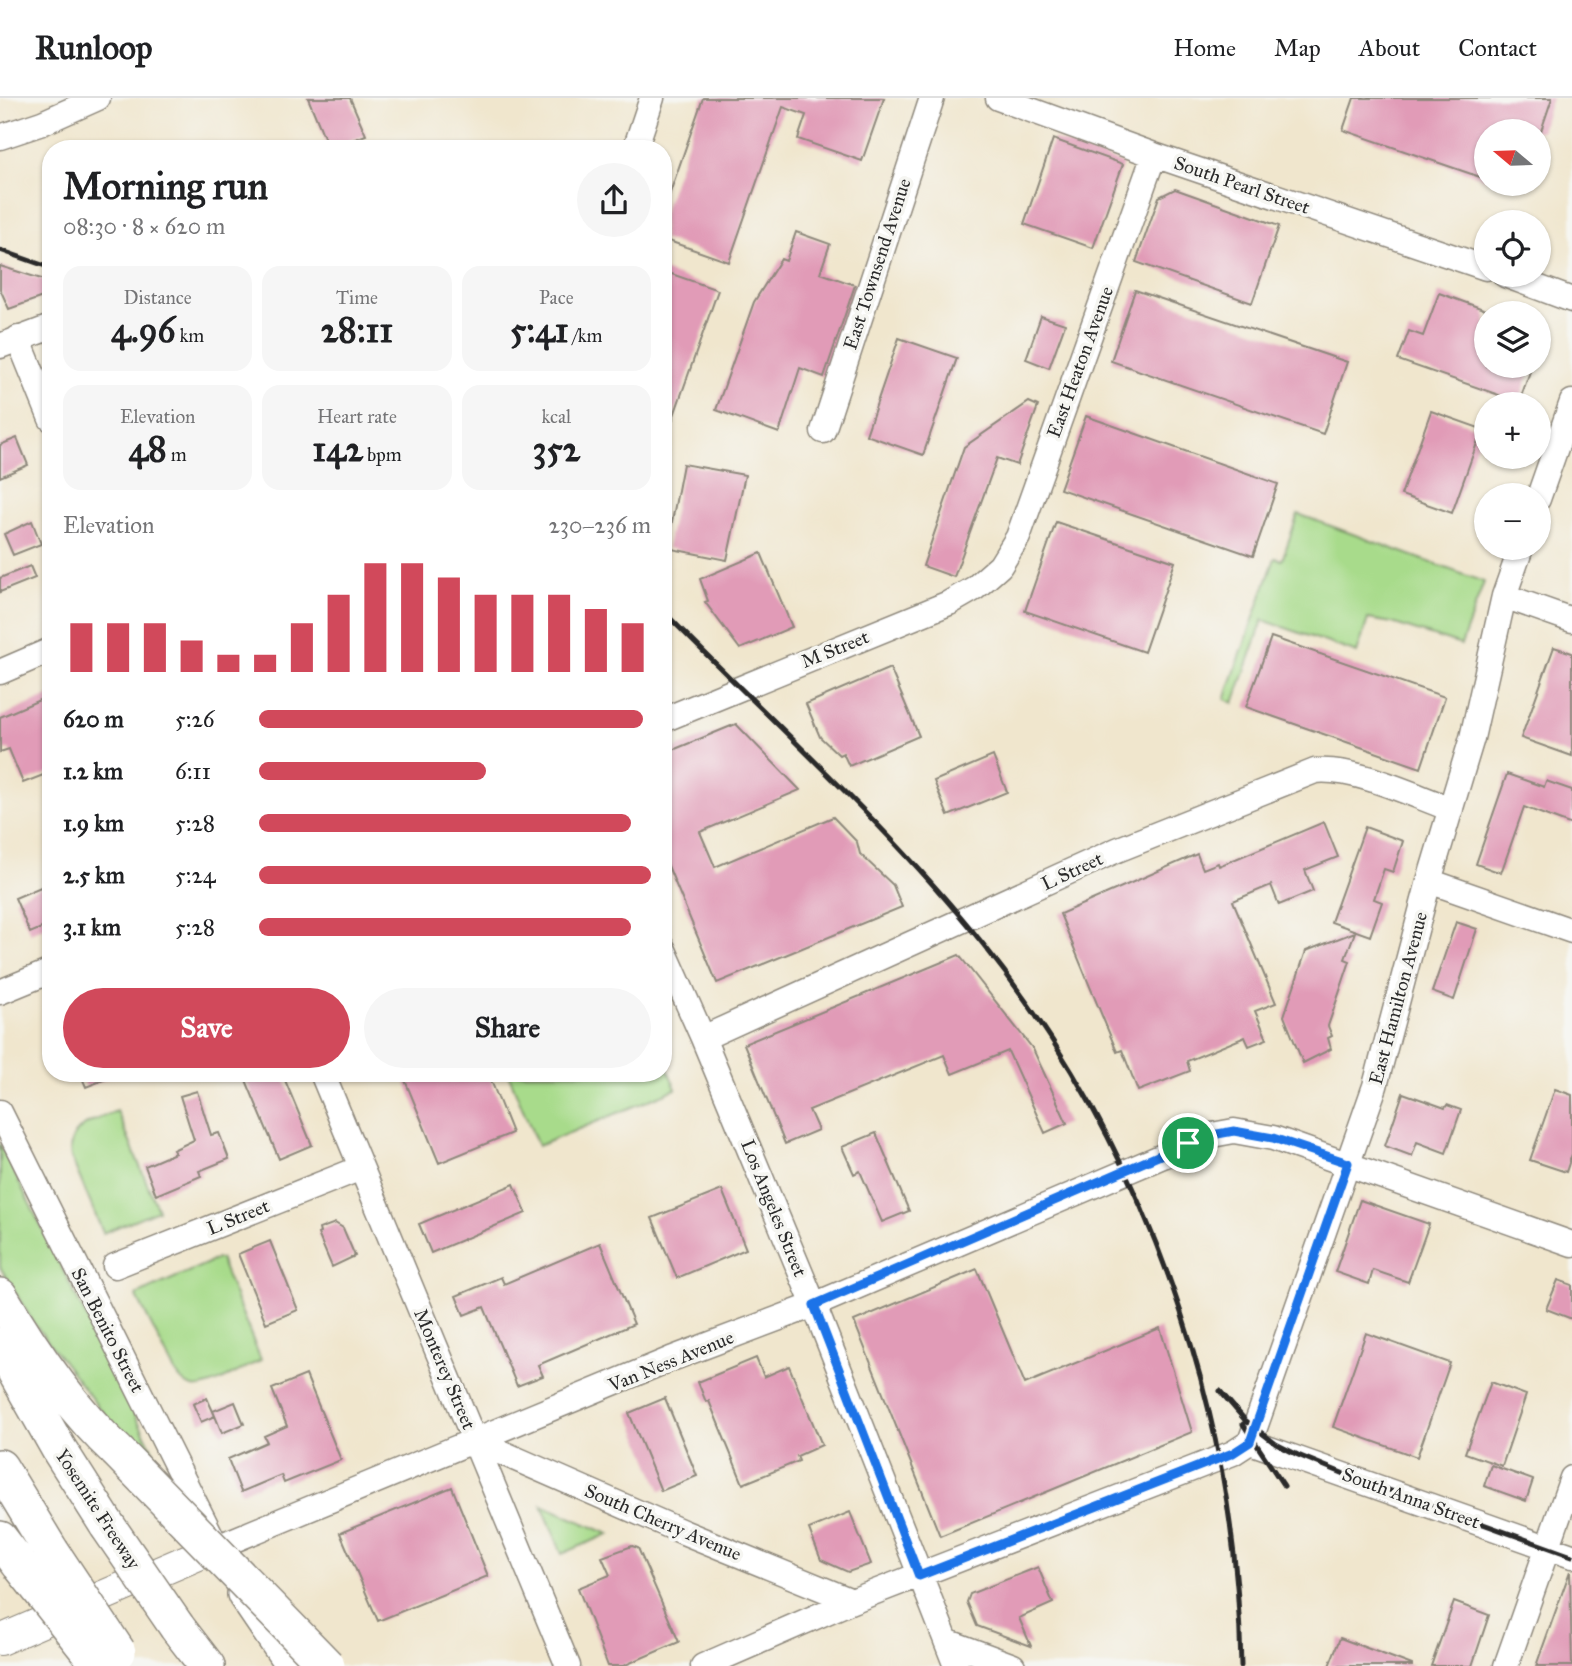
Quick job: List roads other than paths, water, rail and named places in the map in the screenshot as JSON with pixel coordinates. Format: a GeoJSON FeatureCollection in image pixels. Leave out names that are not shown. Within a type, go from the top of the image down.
{"type":"FeatureCollection","features":[{"type":"Feature","properties":{"kind":"highway"},"geometry":{"type":"LineString","coordinates":[[0,1296],[17,1326],[70,1399],[117,1451],[327,1666]]}},
{"type":"Feature","properties":{"kind":"highway","name":"Yosemite Freeway"},"geometry":{"type":"LineString","coordinates":[[0,1345],[60,1451],[107,1525],[206,1666]]}},
{"type":"Feature","properties":{"kind":"highway"},"geometry":{"type":"LineString","coordinates":[[0,1467],[51,1551],[110,1661]]}},
{"type":"Feature","properties":{"kind":"highway"},"geometry":{"type":"LineString","coordinates":[[218,1547],[253,1610],[294,1666]]}},
{"type":"Feature","properties":{"kind":"highway"},"geometry":{"type":"LineString","coordinates":[[10,1552],[110,1661]]}},
{"type":"Feature","properties":{"kind":"main road","name":"Van Ness Avenue"},"geometry":{"type":"LineString","coordinates":[[0,1640],[218,1547]]}},
{"type":"Feature","properties":{"kind":"street"},"geometry":{"type":"LineString","coordinates":[[0,137],[42,123],[98,98]]}},
{"type":"Feature","properties":{"kind":"street"},"geometry":{"type":"LineString","coordinates":[[638,140],[652,98]]}},
{"type":"Feature","properties":{"kind":"street","name":"East Townsend Avenue"},"geometry":{"type":"LineString","coordinates":[[823,431],[932,98]]}},
{"type":"Feature","properties":{"kind":"street","name":"South Pearl Street"},"geometry":{"type":"LineString","coordinates":[[998,98],[1154,155],[1474,264]]}},
{"type":"Feature","properties":{"kind":"street","name":"East Heaton Avenue"},"geometry":{"type":"LineString","coordinates":[[1000,566],[1018,537],[1154,155]]}},
{"type":"Feature","properties":{"kind":"street"},"geometry":{"type":"LineString","coordinates":[[1537,287],[1572,300]]}},
{"type":"Feature","properties":{"kind":"street"},"geometry":{"type":"LineString","coordinates":[[42,330],[9,342],[42,402]]}},
{"type":"Feature","properties":{"kind":"street"},"geometry":{"type":"LineString","coordinates":[[1544,483],[1572,402]]}},
{"type":"Feature","properties":{"kind":"street","name":"East Hamilton Avenue"},"geometry":{"type":"LineString","coordinates":[[1250,1442],[1375,1086],[1429,881],[1472,738],[1504,596],[1517,560]]}},
{"type":"Feature","properties":{"kind":"street","name":"M Street"},"geometry":{"type":"LineString","coordinates":[[672,716],[949,603],[975,587],[1000,566]]}},
{"type":"Feature","properties":{"kind":"street"},"geometry":{"type":"LineString","coordinates":[[1504,596],[1572,620]]}},
{"type":"Feature","properties":{"kind":"street"},"geometry":{"type":"LineString","coordinates":[[0,672],[42,654]]}},
{"type":"Feature","properties":{"kind":"street","name":"L Street"},"geometry":{"type":"LineString","coordinates":[[703,1038],[1117,850],[1315,771],[1349,773],[1451,809]]}},
{"type":"Feature","properties":{"kind":"street"},"geometry":{"type":"LineString","coordinates":[[1429,881],[1572,931]]}},
{"type":"Feature","properties":{"kind":"street","name":"Los Angeles Street"},"geometry":{"type":"LineString","coordinates":[[672,968],[814,1305],[956,1666]]}},
{"type":"Feature","properties":{"kind":"street"},"geometry":{"type":"LineString","coordinates":[[2,990],[42,974]]}},
{"type":"Feature","properties":{"kind":"street","name":"Monterey Street"},"geometry":{"type":"LineString","coordinates":[[326,1082],[568,1666]]}},
{"type":"Feature","properties":{"kind":"street","name":"San Benito Street"},"geometry":{"type":"LineString","coordinates":[[0,1112],[218,1547]]}},
{"type":"Feature","properties":{"kind":"street","name":"Van Ness Avenue"},"geometry":{"type":"LineString","coordinates":[[218,1547],[671,1359],[814,1305],[1212,1135],[1234,1131],[1255,1133],[1348,1163],[1572,1244]]}},
{"type":"Feature","properties":{"kind":"street","name":"L Street"},"geometry":{"type":"LineString","coordinates":[[115,1266],[361,1168]]}},
{"type":"Feature","properties":{"kind":"street","name":"South Cherry Avenue"},"geometry":{"type":"LineString","coordinates":[[475,1441],[683,1532],[852,1601]]}},
{"type":"Feature","properties":{"kind":"street"},"geometry":{"type":"LineString","coordinates":[[703,1666],[852,1601],[1233,1453],[1250,1442]]}},
{"type":"Feature","properties":{"kind":"street","name":"South Anna Street"},"geometry":{"type":"LineString","coordinates":[[1250,1442],[1572,1556]]}},
{"type":"Feature","properties":{"kind":"street"},"geometry":{"type":"LineString","coordinates":[[1506,1666],[1572,1478]]}},
{"type":"Feature","properties":{"kind":"street"},"geometry":{"type":"LineString","coordinates":[[946,1641],[1013,1666]]}},
{"type":"Feature","properties":{"kind":"railway"},"geometry":{"type":"LineString","coordinates":[[0,250],[42,265]]}},
{"type":"Feature","properties":{"kind":"railway"},"geometry":{"type":"LineString","coordinates":[[672,620],[828,774],[946,900],[983,944],[1040,1022],[1091,1106],[1135,1193],[1171,1284],[1200,1377],[1222,1473],[1235,1569],[1241,1666]]}},
{"type":"Feature","properties":{"kind":"railway"},"geometry":{"type":"LineString","coordinates":[[1220,1391],[1245,1420],[1276,1444],[1298,1455],[1572,1556]]}},
{"type":"Feature","properties":{"kind":"railway"},"geometry":{"type":"LineString","coordinates":[[1243,1424],[1284,1486]]}}]}
